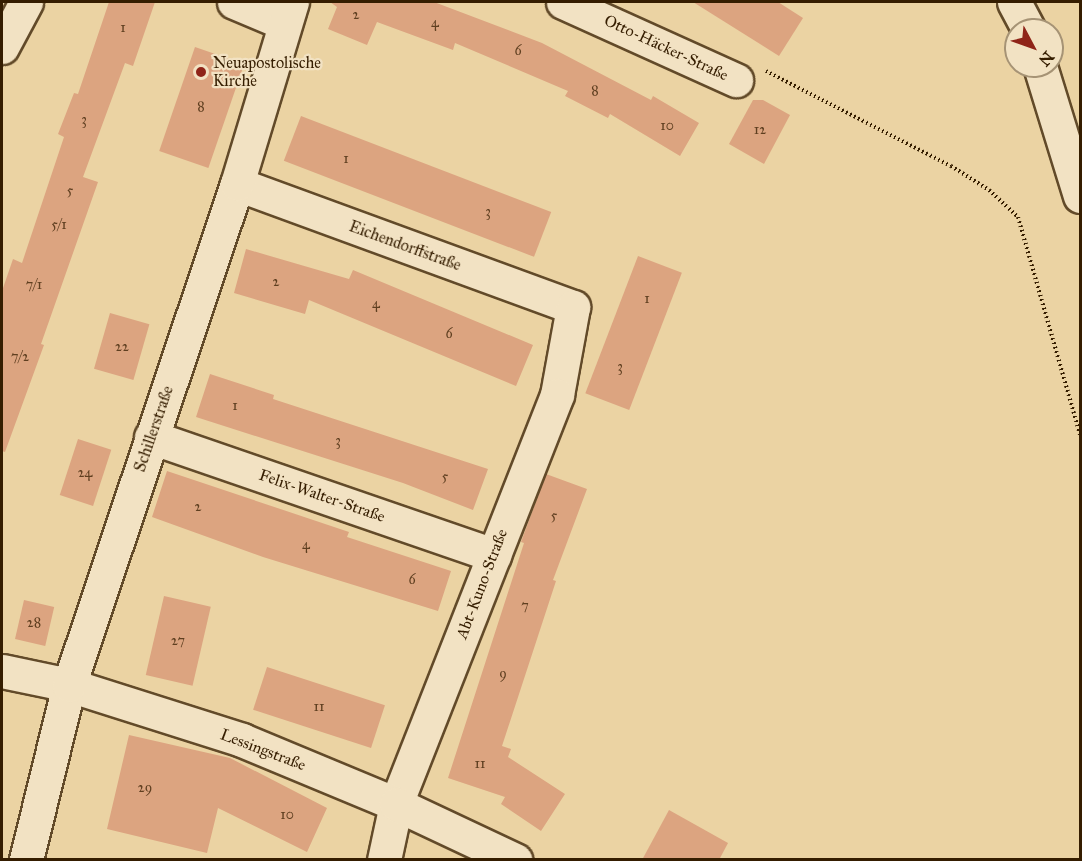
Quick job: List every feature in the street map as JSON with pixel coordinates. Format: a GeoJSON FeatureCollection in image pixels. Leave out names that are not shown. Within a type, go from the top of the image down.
{"type":"FeatureCollection","features":[{"type":"Feature","properties":{"kind":"street"},"geometry":{"type":"LineString","coordinates":[[2,47],[26,2]]}},
{"type":"Feature","properties":{"kind":"street"},"geometry":{"type":"LineString","coordinates":[[234,2],[288,12]]}},
{"type":"Feature","properties":{"kind":"street","name":"Otto-Häcker-Straße"},"geometry":{"type":"LineString","coordinates":[[563,2],[736,81]]}},
{"type":"Feature","properties":{"kind":"street"},"geometry":{"type":"LineString","coordinates":[[1014,2],[1023,18]]}},
{"type":"Feature","properties":{"kind":"street","name":"Schillerstraße"},"geometry":{"type":"LineString","coordinates":[[26,860],[69,685],[237,184],[288,12]]}},
{"type":"Feature","properties":{"kind":"street"},"geometry":{"type":"LineString","coordinates":[[1044,78],[1080,196]]}},
{"type":"Feature","properties":{"kind":"street","name":"Eichendorffstraße"},"geometry":{"type":"LineString","coordinates":[[237,184],[573,308]]}},
{"type":"Feature","properties":{"kind":"street","name":"Abt-Kuno-Straße"},"geometry":{"type":"LineString","coordinates":[[384,860],[396,804],[556,395],[573,308]]}},
{"type":"Feature","properties":{"kind":"street","name":"Felix-Walter-Straße"},"geometry":{"type":"LineString","coordinates":[[151,437],[494,555]]}},
{"type":"Feature","properties":{"kind":"street","name":"Lessingstraße"},"geometry":{"type":"LineString","coordinates":[[2,671],[69,685],[242,740],[396,804],[514,860]]}},
{"type":"Feature","properties":{"kind":"path"},"geometry":{"type":"LineString","coordinates":[[736,81],[755,65],[951,166],[989,190],[1018,217],[1080,435]]}},
{"type":"Feature","properties":{"kind":"building"},"geometry":{"type":"Polygon","coordinates":[[[109,2],[155,2],[133,66],[125,63],[83,177],[98,182],[41,344],[44,345],[5,452],[2,451],[2,291],[13,259],[22,263],[64,137],[58,134],[74,93],[78,94],[109,2]]]}},
{"type":"Feature","properties":{"kind":"building"},"geometry":{"type":"Polygon","coordinates":[[[330,2],[434,2],[542,43],[651,100],[653,96],[699,123],[680,156],[610,114],[608,118],[565,96],[568,91],[455,43],[453,50],[377,22],[367,45],[328,29],[337,7],[330,2]]]}},
{"type":"Feature","properties":{"kind":"building"},"geometry":{"type":"Polygon","coordinates":[[[693,2],[778,2],[803,18],[779,56],[693,2]]]}},
{"type":"Feature","properties":{"kind":"building"},"geometry":{"type":"Polygon","coordinates":[[[195,47],[244,64],[208,168],[159,151],[195,47]]]}},
{"type":"Feature","properties":{"kind":"building"},"geometry":{"type":"Polygon","coordinates":[[[753,100],[763,100],[790,115],[764,164],[729,144],[753,100]]]}},
{"type":"Feature","properties":{"kind":"building"},"geometry":{"type":"Polygon","coordinates":[[[301,116],[551,212],[534,257],[284,161],[301,116]]]}},
{"type":"Feature","properties":{"kind":"building"},"geometry":{"type":"Polygon","coordinates":[[[246,249],[349,279],[353,270],[533,345],[516,386],[309,300],[305,314],[234,293],[246,249]]]}},
{"type":"Feature","properties":{"kind":"building"},"geometry":{"type":"Polygon","coordinates":[[[638,256],[682,273],[629,410],[585,393],[638,256]]]}},
{"type":"Feature","properties":{"kind":"building"},"geometry":{"type":"Polygon","coordinates":[[[110,313],[149,324],[133,380],[94,369],[110,313]]]}},
{"type":"Feature","properties":{"kind":"building"},"geometry":{"type":"Polygon","coordinates":[[[210,374],[274,395],[273,399],[488,469],[473,510],[403,483],[196,417],[210,374]]]}},
{"type":"Feature","properties":{"kind":"building"},"geometry":{"type":"Polygon","coordinates":[[[78,439],[111,450],[93,506],[60,495],[78,439]]]}},
{"type":"Feature","properties":{"kind":"building"},"geometry":{"type":"Polygon","coordinates":[[[167,471],[349,532],[347,537],[451,571],[438,611],[263,557],[152,517],[167,471]]]}},
{"type":"Feature","properties":{"kind":"building"},"geometry":{"type":"Polygon","coordinates":[[[546,474],[587,489],[553,580],[556,581],[502,746],[511,749],[508,757],[565,794],[541,831],[501,804],[505,797],[448,778],[524,543],[521,542],[546,474]]]}},
{"type":"Feature","properties":{"kind":"building"},"geometry":{"type":"Polygon","coordinates":[[[164,596],[211,607],[193,686],[146,675],[164,596]]]}},
{"type":"Feature","properties":{"kind":"building"},"geometry":{"type":"Polygon","coordinates":[[[24,600],[54,607],[45,646],[15,639],[24,600]]]}},
{"type":"Feature","properties":{"kind":"building"},"geometry":{"type":"Polygon","coordinates":[[[267,667],[385,705],[371,748],[253,710],[267,667]]]}},
{"type":"Feature","properties":{"kind":"building"},"geometry":{"type":"Polygon","coordinates":[[[129,735],[230,758],[327,808],[307,852],[218,808],[207,853],[107,829],[129,735]]]}},
{"type":"Feature","properties":{"kind":"building"},"geometry":{"type":"Polygon","coordinates":[[[669,810],[728,843],[719,860],[642,860],[669,810]]]}},
{"type":"Feature","properties":{"kind":"place","name":"Neuapostolische Kirche"},"geometry":{"type":"Point","coordinates":[201,72]}}]}
